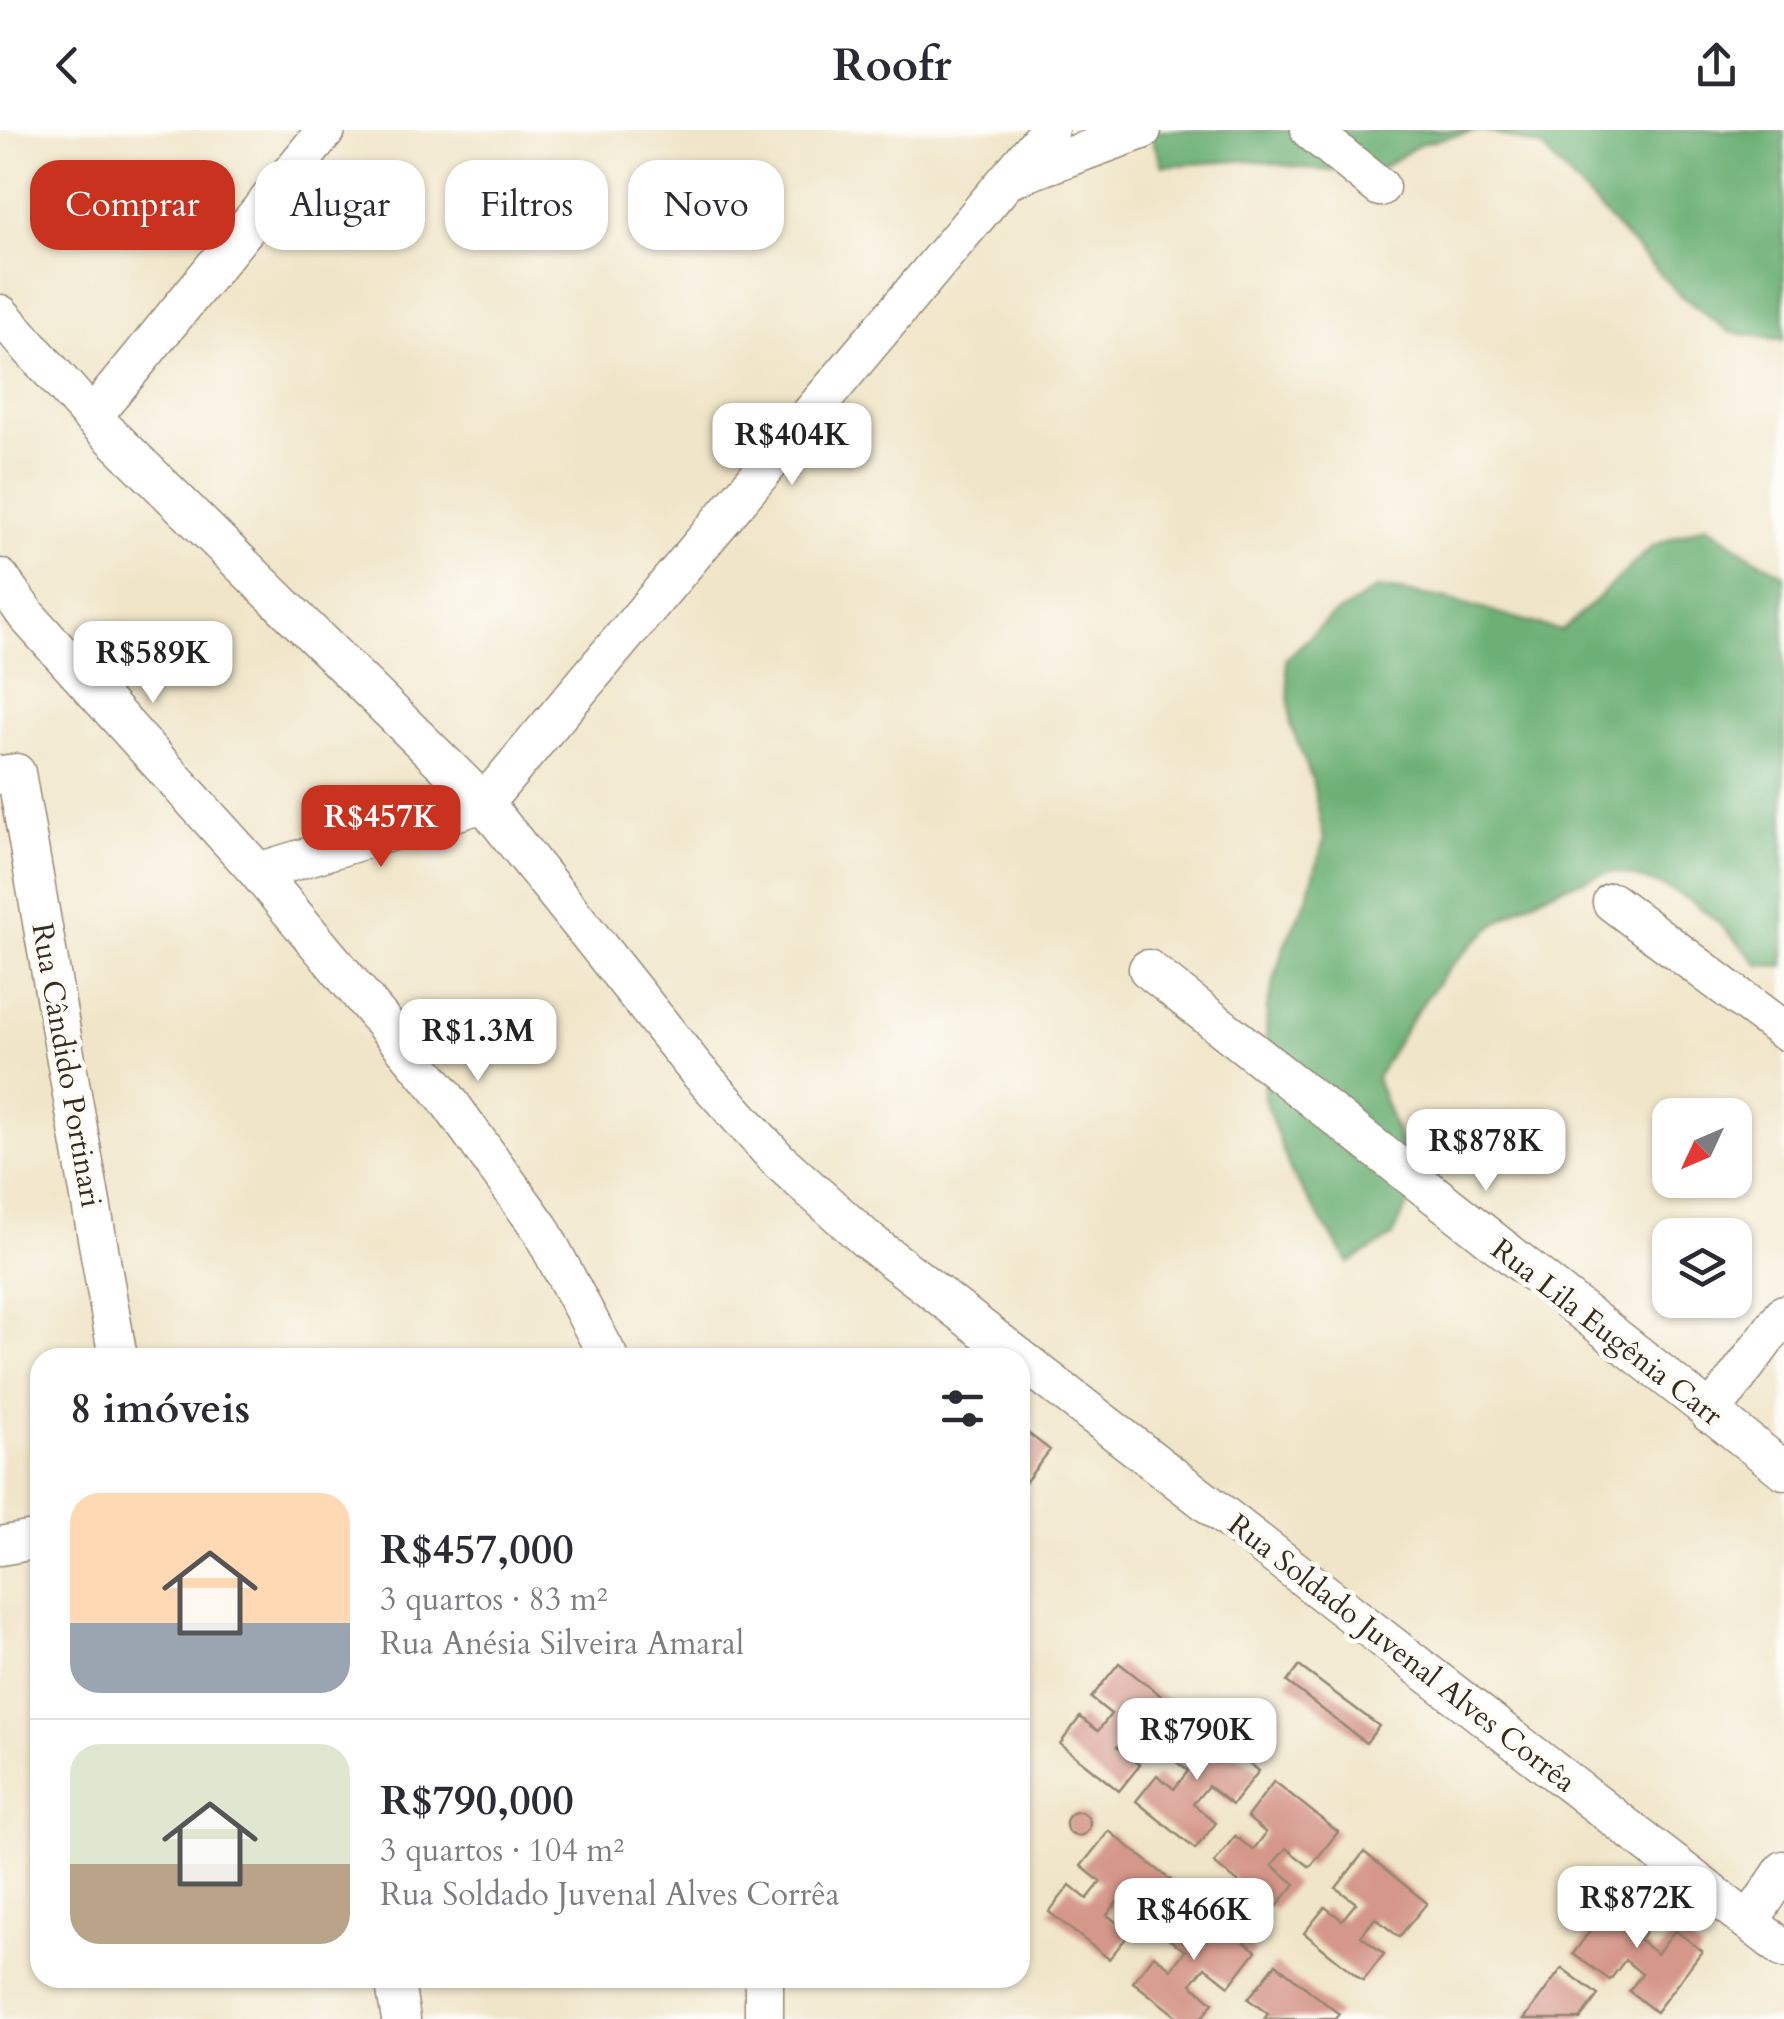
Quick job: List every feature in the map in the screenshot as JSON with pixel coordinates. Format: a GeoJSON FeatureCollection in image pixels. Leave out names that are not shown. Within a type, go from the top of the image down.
{"type":"FeatureCollection","features":[{"type":"Feature","properties":{"kind":"street"},"geometry":{"type":"LineString","coordinates":[[92,417],[326,130]]}},
{"type":"Feature","properties":{"kind":"street"},"geometry":{"type":"LineString","coordinates":[[258,872],[484,803],[1050,130]]}},
{"type":"Feature","properties":{"kind":"street"},"geometry":{"type":"LineString","coordinates":[[1007,180],[1142,130]]}},
{"type":"Feature","properties":{"kind":"street"},"geometry":{"type":"LineString","coordinates":[[1310,130],[1380,187]]}},
{"type":"Feature","properties":{"kind":"street","name":"Rua Soldado Juvenal Alves Corrêa"},"geometry":{"type":"LineString","coordinates":[[0,314],[92,417],[484,803],[696,1069],[778,1160],[866,1240],[1007,1348]]}},
{"type":"Feature","properties":{"kind":"street"},"geometry":{"type":"LineString","coordinates":[[0,578],[27,616],[258,872],[444,1095],[540,1228],[604,1348]]}},
{"type":"Feature","properties":{"kind":"street","name":"Rua Cândido Portinari"},"geometry":{"type":"LineString","coordinates":[[8,774],[116,1348]]}},
{"type":"Feature","properties":{"kind":"street"},"geometry":{"type":"LineString","coordinates":[[1612,902],[1784,1031]]}},
{"type":"Feature","properties":{"kind":"street","name":"Rua Lila Eugênia Carr"},"geometry":{"type":"LineString","coordinates":[[1148,969],[1784,1470]]}},
{"type":"Feature","properties":{"kind":"street"},"geometry":{"type":"LineString","coordinates":[[1710,1414],[1784,1314]]}},
{"type":"Feature","properties":{"kind":"street","name":"Rua Soldado Juvenal Alves Corrêa"},"geometry":{"type":"LineString","coordinates":[[1030,1366],[1784,1948]]}},
{"type":"Feature","properties":{"kind":"street"},"geometry":{"type":"LineString","coordinates":[[0,1546],[30,1541]]}},
{"type":"Feature","properties":{"kind":"street"},"geometry":{"type":"LineString","coordinates":[[1749,1922],[1784,1870]]}},
{"type":"Feature","properties":{"kind":"street"},"geometry":{"type":"LineString","coordinates":[[395,1988],[400,2019]]}},
{"type":"Feature","properties":{"kind":"street"},"geometry":{"type":"LineString","coordinates":[[764,1988],[764,2019]]}},
{"type":"Feature","properties":{"kind":"green space"},"geometry":{"type":"Polygon","coordinates":[[[1149,130],[1482,130],[1422,143],[1377,171],[1317,170],[1251,160],[1162,166],[1149,130]]]}},
{"type":"Feature","properties":{"kind":"green space"},"geometry":{"type":"Polygon","coordinates":[[[1483,130],[1784,130],[1784,340],[1729,332],[1678,293],[1541,147],[1483,130]]]}},
{"type":"Feature","properties":{"kind":"green space"},"geometry":{"type":"Polygon","coordinates":[[[1707,525],[1784,574],[1784,966],[1759,965],[1694,903],[1663,886],[1622,873],[1606,873],[1578,882],[1543,895],[1512,913],[1483,934],[1435,987],[1376,1079],[1417,1185],[1393,1236],[1349,1263],[1291,1173],[1264,1098],[1267,1008],[1283,949],[1307,898],[1324,840],[1312,779],[1291,726],[1286,659],[1332,616],[1378,588],[1444,598],[1562,631],[1654,545],[1707,525]]]}},
{"type":"Feature","properties":{"kind":"building"},"geometry":{"type":"Polygon","coordinates":[[[1030,1435],[1050,1450],[1030,1476],[1030,1435]]]}},
{"type":"Feature","properties":{"kind":"building"},"geometry":{"type":"Polygon","coordinates":[[[1119,1663],[1183,1713],[1155,1748],[1131,1729],[1117,1747],[1140,1765],[1119,1791],[1060,1744],[1080,1717],[1098,1731],[1111,1714],[1091,1698],[1119,1663]]]}},
{"type":"Feature","properties":{"kind":"building"},"geometry":{"type":"Polygon","coordinates":[[[1299,1666],[1379,1726],[1366,1743],[1287,1682],[1299,1666]]]}},
{"type":"Feature","properties":{"kind":"building"},"geometry":{"type":"Polygon","coordinates":[[[1196,1720],[1259,1771],[1232,1805],[1208,1786],[1193,1804],[1216,1823],[1195,1849],[1136,1801],[1157,1775],[1174,1789],[1188,1771],[1168,1755],[1196,1720]]]}},
{"type":"Feature","properties":{"kind":"building"},"geometry":{"type":"Polygon","coordinates":[[[1274,1781],[1338,1832],[1310,1867],[1286,1848],[1272,1865],[1295,1884],[1274,1910],[1214,1863],[1235,1836],[1253,1850],[1266,1833],[1247,1817],[1274,1781]]]}},
{"type":"Feature","properties":{"kind":"building"},"geometry":{"type":"Polygon","coordinates":[[[1078,1812],[1090,1824],[1078,1836],[1066,1824],[1078,1812]]]}},
{"type":"Feature","properties":{"kind":"building"},"geometry":{"type":"Polygon","coordinates":[[[1109,1831],[1172,1881],[1145,1916],[1121,1897],[1107,1915],[1130,1933],[1109,1959],[1049,1912],[1070,1885],[1087,1899],[1101,1882],[1081,1866],[1109,1831]]]}},
{"type":"Feature","properties":{"kind":"building"},"geometry":{"type":"Polygon","coordinates":[[[1364,1852],[1427,1903],[1399,1937],[1375,1918],[1361,1936],[1384,1954],[1363,1981],[1304,1933],[1325,1907],[1342,1920],[1356,1903],[1336,1888],[1364,1852]]]}},
{"type":"Feature","properties":{"kind":"building"},"geometry":{"type":"Polygon","coordinates":[[[1621,1889],[1657,1916],[1639,1940],[1657,1954],[1675,1930],[1702,1951],[1656,2012],[1629,1991],[1642,1974],[1625,1960],[1610,1980],[1573,1954],[1621,1889]]]}},
{"type":"Feature","properties":{"kind":"building"},"geometry":{"type":"Polygon","coordinates":[[[1193,1901],[1256,1951],[1229,1986],[1205,1967],[1191,1984],[1213,2003],[1201,2019],[1180,2019],[1133,1982],[1154,1955],[1171,1969],[1185,1951],[1165,1936],[1193,1901]]]}},
{"type":"Feature","properties":{"kind":"building"},"geometry":{"type":"Polygon","coordinates":[[[1276,1964],[1339,2014],[1335,2019],[1264,2019],[1268,2014],[1248,1999],[1276,1964]]]}},
{"type":"Feature","properties":{"kind":"building"},"geometry":{"type":"Polygon","coordinates":[[[1562,1968],[1598,1995],[1580,2019],[1524,2019],[1562,1968]]]}}]}
